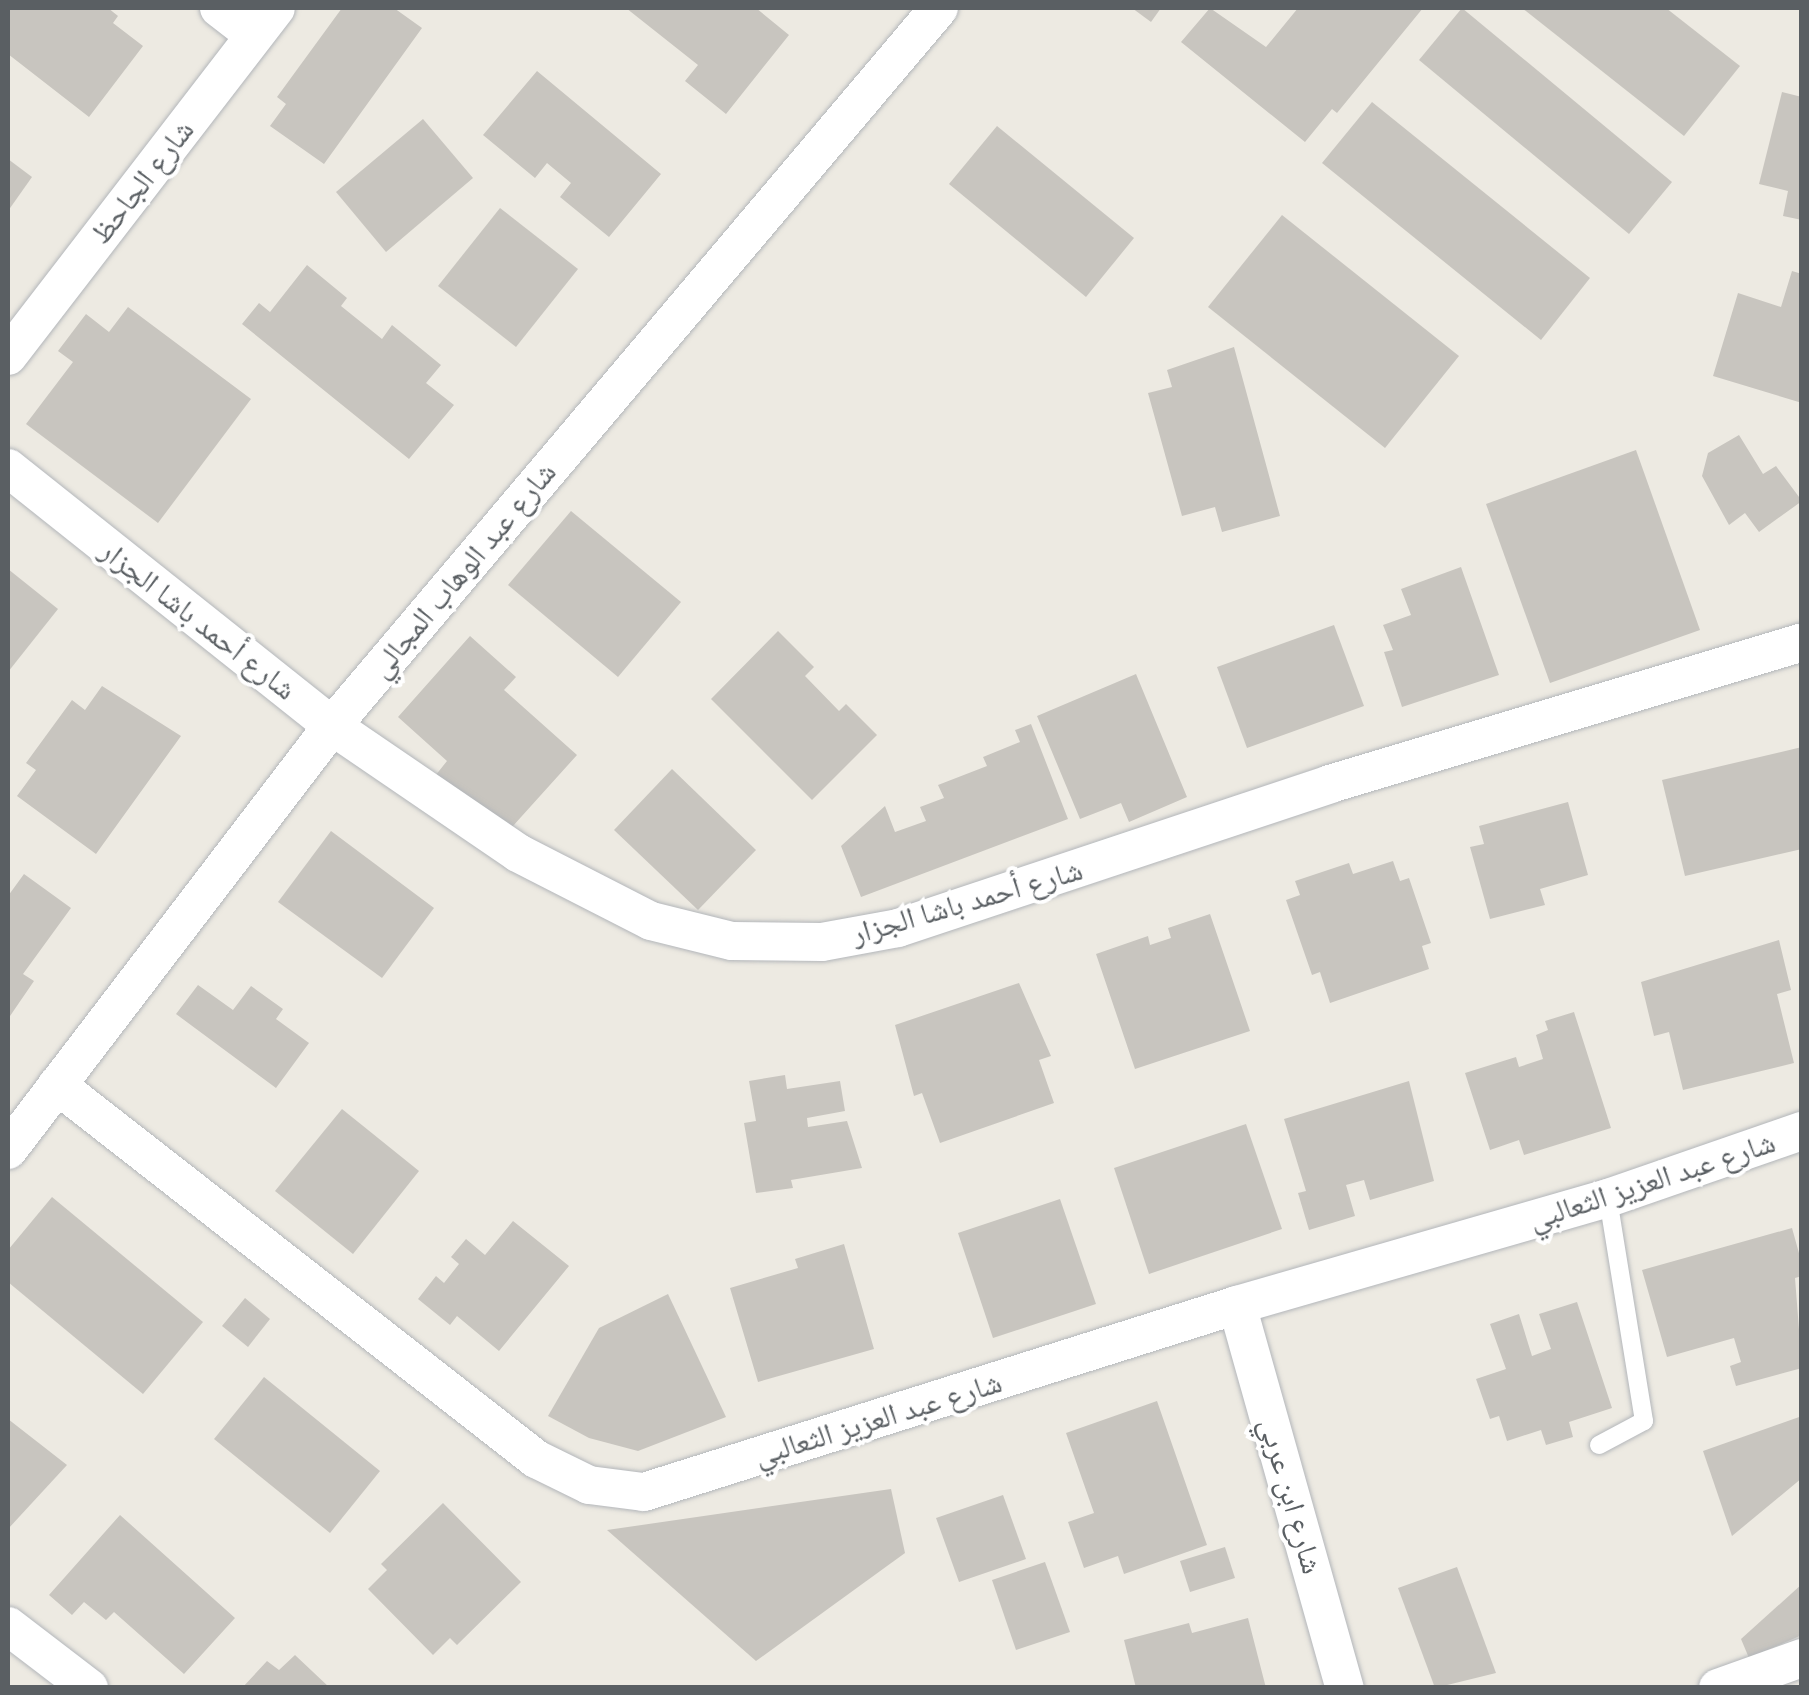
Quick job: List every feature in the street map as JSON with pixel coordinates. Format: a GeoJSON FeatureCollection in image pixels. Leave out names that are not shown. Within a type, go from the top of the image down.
{"type":"FeatureCollection","features":[{"type":"Feature","properties":{"kind":"street"},"geometry":{"type":"LineString","coordinates":[[218,8],[265,21]]}},
{"type":"Feature","properties":{"kind":"street","name":"شارع عبد الوهاب المجالي"},"geometry":{"type":"LineString","coordinates":[[8,1150],[332,726],[921,14]]}},
{"type":"Feature","properties":{"kind":"street","name":"شارع الجاحظ"},"geometry":{"type":"LineString","coordinates":[[8,356],[265,21]]}},
{"type":"Feature","properties":{"kind":"street","name":"شارع أحمد باشا الجزار"},"geometry":{"type":"LineString","coordinates":[[8,468],[332,726],[577,888],[651,921],[732,941],[822,942],[898,928],[1330,784],[1802,642]]}},
{"type":"Feature","properties":{"kind":"street","name":"شارع عبد العزيز الثعالبي"},"geometry":{"type":"LineString","coordinates":[[57,1084],[536,1459],[590,1485],[644,1492],[1237,1306],[1608,1198],[1802,1132]]}},
{"type":"Feature","properties":{"kind":"street","name":"شارع ابن عربي"},"geometry":{"type":"LineString","coordinates":[[1237,1306],[1345,1688]]}},
{"type":"Feature","properties":{"kind":"street"},"geometry":{"type":"LineString","coordinates":[[8,1626],[89,1688]]}},
{"type":"Feature","properties":{"kind":"street"},"geometry":{"type":"LineString","coordinates":[[1718,1688],[1802,1658]]}},
{"type":"Feature","properties":{"kind":"lane"},"geometry":{"type":"LineString","coordinates":[[1599,1445],[1644,1421],[1608,1198]]}},
{"type":"Feature","properties":{"kind":"building"},"geometry":{"type":"Polygon","coordinates":[[[8,8],[108,8],[118,16],[113,23],[143,46],[89,117],[8,54],[8,8]]]}},
{"type":"Feature","properties":{"kind":"building"},"geometry":{"type":"Polygon","coordinates":[[[342,8],[394,8],[422,28],[324,164],[270,126],[286,104],[277,97],[342,8]]]}},
{"type":"Feature","properties":{"kind":"building"},"geometry":{"type":"Polygon","coordinates":[[[626,8],[756,8],[789,35],[726,114],[685,81],[698,65],[626,8]]]}},
{"type":"Feature","properties":{"kind":"building"},"geometry":{"type":"Polygon","coordinates":[[[1132,8],[1161,8],[1151,22],[1132,8]]]}},
{"type":"Feature","properties":{"kind":"building"},"geometry":{"type":"Polygon","coordinates":[[[1210,8],[1266,47],[1298,8],[1423,8],[1337,113],[1332,109],[1305,142],[1181,42],[1210,8]]]}},
{"type":"Feature","properties":{"kind":"building"},"geometry":{"type":"Polygon","coordinates":[[[1462,8],[1672,182],[1629,234],[1419,60],[1462,8]]]}},
{"type":"Feature","properties":{"kind":"building"},"geometry":{"type":"Polygon","coordinates":[[[1522,8],[1666,8],[1740,66],[1684,136],[1522,8]]]}},
{"type":"Feature","properties":{"kind":"building"},"geometry":{"type":"Polygon","coordinates":[[[537,71],[661,174],[609,237],[560,197],[571,183],[547,163],[535,178],[483,135],[537,71]]]}},
{"type":"Feature","properties":{"kind":"building"},"geometry":{"type":"Polygon","coordinates":[[[1782,92],[1802,97],[1802,220],[1783,216],[1788,191],[1759,184],[1782,92]]]}},
{"type":"Feature","properties":{"kind":"building"},"geometry":{"type":"Polygon","coordinates":[[[1372,102],[1590,278],[1541,340],[1322,163],[1372,102]]]}},
{"type":"Feature","properties":{"kind":"building"},"geometry":{"type":"Polygon","coordinates":[[[423,119],[473,178],[386,252],[336,192],[423,119]]]}},
{"type":"Feature","properties":{"kind":"building"},"geometry":{"type":"Polygon","coordinates":[[[997,126],[1134,238],[1086,297],[949,184],[997,126]]]}},
{"type":"Feature","properties":{"kind":"building"},"geometry":{"type":"Polygon","coordinates":[[[8,159],[32,177],[8,211],[8,159]]]}},
{"type":"Feature","properties":{"kind":"building"},"geometry":{"type":"Polygon","coordinates":[[[500,208],[578,269],[516,347],[438,286],[500,208]]]}},
{"type":"Feature","properties":{"kind":"building"},"geometry":{"type":"Polygon","coordinates":[[[1282,215],[1459,356],[1385,448],[1208,307],[1282,215]]]}},
{"type":"Feature","properties":{"kind":"building"},"geometry":{"type":"Polygon","coordinates":[[[307,265],[347,298],[341,306],[382,339],[392,325],[441,365],[426,383],[454,405],[409,459],[242,324],[259,303],[270,312],[307,265]]]}},
{"type":"Feature","properties":{"kind":"building"},"geometry":{"type":"Polygon","coordinates":[[[1792,271],[1802,274],[1802,403],[1713,376],[1738,293],[1781,307],[1792,271]]]}},
{"type":"Feature","properties":{"kind":"building"},"geometry":{"type":"Polygon","coordinates":[[[128,307],[251,399],[158,523],[26,424],[73,362],[58,351],[86,314],[109,332],[128,307]]]}},
{"type":"Feature","properties":{"kind":"building"},"geometry":{"type":"Polygon","coordinates":[[[1234,347],[1280,516],[1222,532],[1215,507],[1182,516],[1148,393],[1172,387],[1167,370],[1234,347]]]}},
{"type":"Feature","properties":{"kind":"building"},"geometry":{"type":"Polygon","coordinates":[[[1739,435],[1763,474],[1776,466],[1802,501],[1759,532],[1745,513],[1729,525],[1702,476],[1708,453],[1739,435]]]}},
{"type":"Feature","properties":{"kind":"building"},"geometry":{"type":"Polygon","coordinates":[[[1636,450],[1700,630],[1550,683],[1486,504],[1636,450]]]}},
{"type":"Feature","properties":{"kind":"building"},"geometry":{"type":"Polygon","coordinates":[[[571,511],[681,602],[618,677],[508,585],[571,511]]]}},
{"type":"Feature","properties":{"kind":"building"},"geometry":{"type":"Polygon","coordinates":[[[1461,567],[1499,675],[1402,707],[1384,652],[1393,650],[1383,625],[1411,615],[1401,589],[1461,567]]]}},
{"type":"Feature","properties":{"kind":"building"},"geometry":{"type":"Polygon","coordinates":[[[8,569],[58,609],[8,672],[8,569]]]}},
{"type":"Feature","properties":{"kind":"building"},"geometry":{"type":"Polygon","coordinates":[[[1334,625],[1364,706],[1247,748],[1217,667],[1334,625]]]}},
{"type":"Feature","properties":{"kind":"building"},"geometry":{"type":"Polygon","coordinates":[[[778,631],[814,667],[805,676],[839,711],[846,704],[877,735],[812,800],[711,699],[778,631]]]}},
{"type":"Feature","properties":{"kind":"building"},"geometry":{"type":"Polygon","coordinates":[[[470,636],[516,677],[504,690],[577,755],[503,837],[435,776],[447,761],[398,717],[470,636]]]}},
{"type":"Feature","properties":{"kind":"building"},"geometry":{"type":"Polygon","coordinates":[[[1136,674],[1187,797],[1129,822],[1121,803],[1080,819],[1037,716],[1136,674]]]}},
{"type":"Feature","properties":{"kind":"building"},"geometry":{"type":"Polygon","coordinates":[[[102,686],[181,736],[96,854],[17,796],[36,770],[26,763],[72,700],[85,710],[102,686]]]}},
{"type":"Feature","properties":{"kind":"building"},"geometry":{"type":"Polygon","coordinates":[[[1031,724],[1068,819],[861,897],[841,846],[885,806],[895,832],[926,821],[920,807],[944,798],[938,785],[987,766],[983,757],[1020,742],[1015,730],[1031,724]]]}},
{"type":"Feature","properties":{"kind":"building"},"geometry":{"type":"Polygon","coordinates":[[[1802,747],[1802,849],[1685,876],[1662,780],[1802,747]]]}},
{"type":"Feature","properties":{"kind":"building"},"geometry":{"type":"Polygon","coordinates":[[[672,769],[756,850],[698,910],[614,830],[672,769]]]}},
{"type":"Feature","properties":{"kind":"building"},"geometry":{"type":"Polygon","coordinates":[[[1568,802],[1588,875],[1540,889],[1545,905],[1490,919],[1470,847],[1484,844],[1479,826],[1568,802]]]}},
{"type":"Feature","properties":{"kind":"building"},"geometry":{"type":"Polygon","coordinates":[[[331,831],[434,908],[382,978],[278,902],[331,831]]]}},
{"type":"Feature","properties":{"kind":"building"},"geometry":{"type":"Polygon","coordinates":[[[1393,861],[1400,881],[1409,878],[1431,943],[1422,946],[1429,969],[1330,1003],[1320,972],[1312,975],[1286,900],[1300,895],[1295,881],[1349,863],[1353,874],[1393,861]]]}},
{"type":"Feature","properties":{"kind":"building"},"geometry":{"type":"Polygon","coordinates":[[[24,874],[71,908],[23,974],[34,981],[8,1019],[8,896],[24,874]]]}},
{"type":"Feature","properties":{"kind":"building"},"geometry":{"type":"Polygon","coordinates":[[[1210,914],[1250,1031],[1135,1069],[1096,954],[1148,936],[1150,945],[1171,938],[1168,928],[1210,914]]]}},
{"type":"Feature","properties":{"kind":"building"},"geometry":{"type":"Polygon","coordinates":[[[1779,940],[1791,990],[1777,994],[1794,1063],[1683,1090],[1669,1032],[1654,1036],[1641,982],[1779,940]]]}},
{"type":"Feature","properties":{"kind":"building"},"geometry":{"type":"Polygon","coordinates":[[[1019,983],[1051,1056],[1039,1060],[1054,1103],[940,1143],[922,1093],[914,1096],[895,1025],[1019,983]]]}},
{"type":"Feature","properties":{"kind":"building"},"geometry":{"type":"Polygon","coordinates":[[[198,985],[233,1010],[251,986],[283,1009],[276,1019],[309,1043],[276,1088],[176,1014],[198,985]]]}},
{"type":"Feature","properties":{"kind":"building"},"geometry":{"type":"Polygon","coordinates":[[[1574,1012],[1611,1128],[1524,1155],[1519,1140],[1490,1150],[1465,1073],[1516,1057],[1519,1067],[1543,1059],[1536,1035],[1548,1030],[1545,1021],[1574,1012]]]}},
{"type":"Feature","properties":{"kind":"building"},"geometry":{"type":"Polygon","coordinates":[[[785,1075],[787,1089],[840,1081],[845,1111],[807,1118],[808,1127],[847,1121],[862,1168],[791,1180],[793,1188],[756,1193],[744,1123],[756,1121],[749,1081],[785,1075]]]}},
{"type":"Feature","properties":{"kind":"building"},"geometry":{"type":"Polygon","coordinates":[[[1409,1081],[1434,1181],[1370,1200],[1364,1180],[1346,1185],[1355,1216],[1309,1230],[1298,1193],[1306,1191],[1284,1119],[1409,1081]]]}},
{"type":"Feature","properties":{"kind":"building"},"geometry":{"type":"Polygon","coordinates":[[[342,1109],[419,1171],[353,1254],[275,1191],[342,1109]]]}},
{"type":"Feature","properties":{"kind":"building"},"geometry":{"type":"Polygon","coordinates":[[[1246,1124],[1282,1229],[1149,1274],[1114,1168],[1246,1124]]]}},
{"type":"Feature","properties":{"kind":"building"},"geometry":{"type":"Polygon","coordinates":[[[52,1197],[203,1322],[143,1394],[8,1282],[8,1250],[52,1197]]]}},
{"type":"Feature","properties":{"kind":"building"},"geometry":{"type":"Polygon","coordinates":[[[1060,1199],[1096,1304],[993,1338],[958,1233],[1060,1199]]]}},
{"type":"Feature","properties":{"kind":"building"},"geometry":{"type":"Polygon","coordinates":[[[513,1221],[569,1266],[499,1351],[457,1316],[450,1325],[418,1299],[436,1276],[444,1283],[459,1264],[451,1257],[466,1239],[485,1255],[513,1221]]]}},
{"type":"Feature","properties":{"kind":"building"},"geometry":{"type":"Polygon","coordinates":[[[1792,1228],[1802,1264],[1802,1276],[1795,1278],[1802,1368],[1736,1386],[1730,1366],[1741,1362],[1734,1338],[1667,1357],[1642,1270],[1792,1228]]]}},
{"type":"Feature","properties":{"kind":"building"},"geometry":{"type":"Polygon","coordinates":[[[844,1244],[874,1349],[758,1382],[730,1288],[798,1268],[795,1259],[844,1244]]]}},
{"type":"Feature","properties":{"kind":"building"},"geometry":{"type":"Polygon","coordinates":[[[668,1294],[726,1417],[638,1451],[589,1438],[548,1416],[599,1328],[668,1294]]]}},
{"type":"Feature","properties":{"kind":"building"},"geometry":{"type":"Polygon","coordinates":[[[245,1298],[270,1319],[248,1347],[222,1326],[245,1298]]]}},
{"type":"Feature","properties":{"kind":"building"},"geometry":{"type":"Polygon","coordinates":[[[1577,1302],[1612,1408],[1569,1422],[1573,1437],[1546,1445],[1541,1430],[1507,1441],[1499,1416],[1490,1419],[1476,1379],[1506,1369],[1490,1324],[1519,1314],[1532,1356],[1551,1349],[1539,1314],[1577,1302]]]}},
{"type":"Feature","properties":{"kind":"building"},"geometry":{"type":"Polygon","coordinates":[[[264,1377],[380,1471],[330,1533],[214,1439],[264,1377]]]}},
{"type":"Feature","properties":{"kind":"building"},"geometry":{"type":"Polygon","coordinates":[[[1157,1401],[1207,1545],[1124,1574],[1118,1556],[1084,1568],[1068,1522],[1094,1513],[1066,1433],[1157,1401]]]}},
{"type":"Feature","properties":{"kind":"building"},"geometry":{"type":"Polygon","coordinates":[[[1802,1416],[1802,1478],[1732,1536],[1703,1451],[1802,1416]]]}},
{"type":"Feature","properties":{"kind":"building"},"geometry":{"type":"Polygon","coordinates":[[[8,1419],[67,1465],[8,1529],[8,1419]]]}},
{"type":"Feature","properties":{"kind":"building"},"geometry":{"type":"Polygon","coordinates":[[[891,1489],[905,1553],[756,1661],[607,1530],[891,1489]]]}},
{"type":"Feature","properties":{"kind":"building"},"geometry":{"type":"Polygon","coordinates":[[[1003,1495],[1026,1559],[959,1582],[936,1518],[1003,1495]]]}},
{"type":"Feature","properties":{"kind":"building"},"geometry":{"type":"Polygon","coordinates":[[[443,1503],[521,1582],[457,1645],[450,1638],[433,1655],[368,1589],[387,1570],[381,1564],[443,1503]]]}},
{"type":"Feature","properties":{"kind":"building"},"geometry":{"type":"Polygon","coordinates":[[[120,1515],[235,1618],[184,1674],[114,1612],[106,1620],[84,1602],[72,1615],[49,1595],[120,1515]]]}},
{"type":"Feature","properties":{"kind":"building"},"geometry":{"type":"Polygon","coordinates":[[[1225,1547],[1235,1578],[1190,1592],[1180,1561],[1225,1547]]]}},
{"type":"Feature","properties":{"kind":"building"},"geometry":{"type":"Polygon","coordinates":[[[1045,1562],[1070,1632],[1016,1650],[992,1580],[1045,1562]]]}},
{"type":"Feature","properties":{"kind":"building"},"geometry":{"type":"Polygon","coordinates":[[[1457,1567],[1496,1673],[1435,1688],[1398,1588],[1457,1567]]]}},
{"type":"Feature","properties":{"kind":"building"},"geometry":{"type":"Polygon","coordinates":[[[1802,1584],[1802,1635],[1749,1658],[1741,1639],[1802,1584]]]}},
{"type":"Feature","properties":{"kind":"building"},"geometry":{"type":"Polygon","coordinates":[[[1248,1618],[1266,1688],[1136,1688],[1124,1640],[1189,1623],[1192,1633],[1248,1618]]]}},
{"type":"Feature","properties":{"kind":"building"},"geometry":{"type":"Polygon","coordinates":[[[295,1655],[330,1688],[242,1688],[267,1661],[279,1670],[295,1655]]]}}]}
